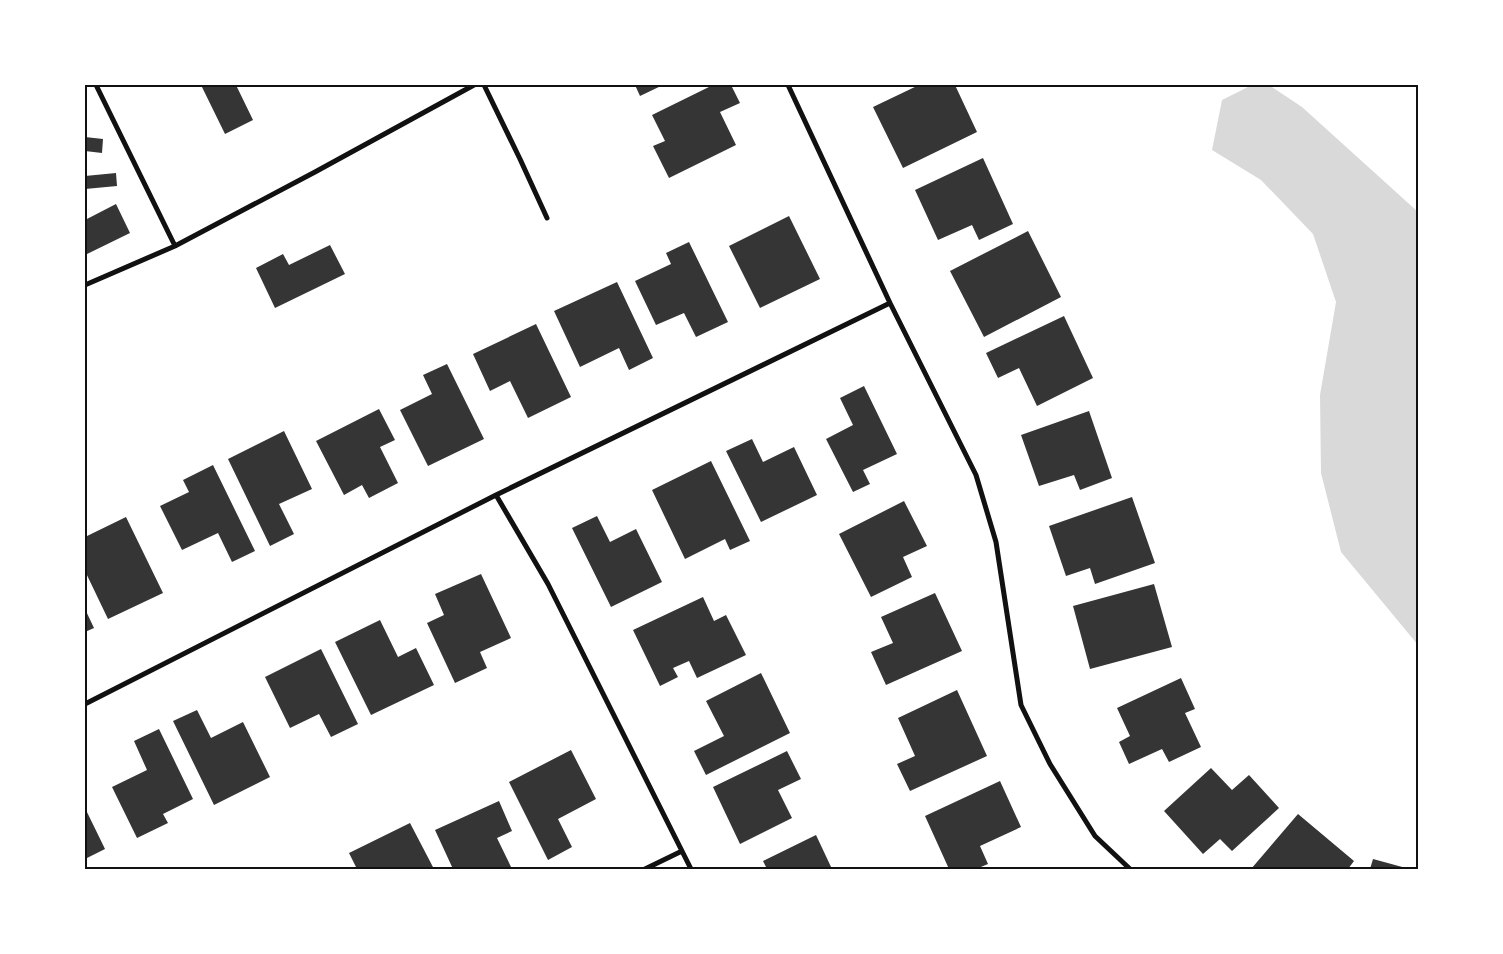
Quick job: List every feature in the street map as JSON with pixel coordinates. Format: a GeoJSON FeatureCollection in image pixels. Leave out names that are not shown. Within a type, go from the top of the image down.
{"type":"FeatureCollection","features":[{"type":"Feature","properties":{"kind":"street"},"geometry":{"type":"LineString","coordinates":[[96,85],[175,246]]}},
{"type":"Feature","properties":{"kind":"street"},"geometry":{"type":"LineString","coordinates":[[85,285],[175,246],[474,85]]}},
{"type":"Feature","properties":{"kind":"street"},"geometry":{"type":"LineString","coordinates":[[484,85],[547,218]]}},
{"type":"Feature","properties":{"kind":"street"},"geometry":{"type":"LineString","coordinates":[[788,85],[890,303],[976,475],[996,542],[1021,705],[1050,764],[1095,836],[1130,869]]}},
{"type":"Feature","properties":{"kind":"street"},"geometry":{"type":"LineString","coordinates":[[85,704],[496,495],[890,303]]}},
{"type":"Feature","properties":{"kind":"street"},"geometry":{"type":"LineString","coordinates":[[496,495],[548,584],[691,869]]}},
{"type":"Feature","properties":{"kind":"street"},"geometry":{"type":"LineString","coordinates":[[645,869],[682,851]]}},
{"type":"Feature","properties":{"kind":"shaded area"},"geometry":{"type":"Polygon","coordinates":[[[1252,85],[1269,85],[1302,107],[1418,212],[1418,645],[1341,552],[1321,473],[1320,395],[1336,302],[1313,234],[1261,180],[1212,150],[1222,100],[1252,85]]]}},
{"type":"Feature","properties":{"kind":"building"},"geometry":{"type":"Polygon","coordinates":[[[201,85],[236,85],[253,120],[225,134],[201,85]]]}},
{"type":"Feature","properties":{"kind":"building"},"geometry":{"type":"Polygon","coordinates":[[[635,85],[663,85],[640,96],[635,85]]]}},
{"type":"Feature","properties":{"kind":"building"},"geometry":{"type":"Polygon","coordinates":[[[713,85],[731,85],[740,103],[720,112],[736,145],[669,178],[653,146],[665,141],[652,115],[713,85]]]}},
{"type":"Feature","properties":{"kind":"building"},"geometry":{"type":"Polygon","coordinates":[[[919,85],[955,85],[977,132],[903,168],[873,107],[919,85]]]}},
{"type":"Feature","properties":{"kind":"building"},"geometry":{"type":"Polygon","coordinates":[[[85,137],[103,139],[102,153],[85,151],[85,137]]]}},
{"type":"Feature","properties":{"kind":"building"},"geometry":{"type":"Polygon","coordinates":[[[983,158],[1013,224],[979,240],[972,225],[938,240],[915,190],[983,158]]]}},
{"type":"Feature","properties":{"kind":"building"},"geometry":{"type":"Polygon","coordinates":[[[116,173],[117,186],[85,189],[85,176],[116,173]]]}},
{"type":"Feature","properties":{"kind":"building"},"geometry":{"type":"Polygon","coordinates":[[[116,204],[130,233],[85,255],[85,220],[116,204]]]}},
{"type":"Feature","properties":{"kind":"building"},"geometry":{"type":"Polygon","coordinates":[[[789,216],[820,279],[760,308],[729,246],[789,216]]]}},
{"type":"Feature","properties":{"kind":"building"},"geometry":{"type":"Polygon","coordinates":[[[1028,231],[1061,297],[984,337],[950,271],[1028,231]]]}},
{"type":"Feature","properties":{"kind":"building"},"geometry":{"type":"Polygon","coordinates":[[[689,242],[728,322],[696,337],[684,313],[656,325],[635,281],[671,264],[666,253],[689,242]]]}},
{"type":"Feature","properties":{"kind":"building"},"geometry":{"type":"Polygon","coordinates":[[[330,245],[345,274],[275,308],[256,268],[283,254],[289,265],[330,245]]]}},
{"type":"Feature","properties":{"kind":"building"},"geometry":{"type":"Polygon","coordinates":[[[617,282],[653,358],[629,370],[619,348],[580,367],[554,311],[617,282]]]}},
{"type":"Feature","properties":{"kind":"building"},"geometry":{"type":"Polygon","coordinates":[[[1064,316],[1093,378],[1037,406],[1019,368],[998,378],[986,353],[1064,316]]]}},
{"type":"Feature","properties":{"kind":"building"},"geometry":{"type":"Polygon","coordinates":[[[536,324],[571,397],[528,418],[510,381],[490,391],[473,354],[536,324]]]}},
{"type":"Feature","properties":{"kind":"building"},"geometry":{"type":"Polygon","coordinates":[[[447,364],[484,439],[428,466],[400,410],[432,394],[423,375],[447,364]]]}},
{"type":"Feature","properties":{"kind":"building"},"geometry":{"type":"Polygon","coordinates":[[[864,386],[897,454],[863,470],[870,484],[853,492],[826,439],[853,425],[840,398],[864,386]]]}},
{"type":"Feature","properties":{"kind":"building"},"geometry":{"type":"Polygon","coordinates":[[[379,409],[395,440],[380,447],[398,483],[369,498],[362,485],[344,495],[316,441],[379,409]]]}},
{"type":"Feature","properties":{"kind":"building"},"geometry":{"type":"Polygon","coordinates":[[[1089,411],[1112,478],[1080,490],[1074,475],[1039,486],[1021,435],[1089,411]]]}},
{"type":"Feature","properties":{"kind":"building"},"geometry":{"type":"Polygon","coordinates":[[[284,431],[312,489],[279,504],[294,534],[270,546],[228,459],[284,431]]]}},
{"type":"Feature","properties":{"kind":"building"},"geometry":{"type":"Polygon","coordinates":[[[752,439],[763,462],[794,447],[817,495],[761,522],[726,451],[752,439]]]}},
{"type":"Feature","properties":{"kind":"building"},"geometry":{"type":"Polygon","coordinates":[[[711,461],[750,541],[730,550],[725,539],[685,559],[652,490],[711,461]]]}},
{"type":"Feature","properties":{"kind":"building"},"geometry":{"type":"Polygon","coordinates":[[[213,465],[255,551],[232,562],[218,533],[182,550],[160,506],[189,492],[183,480],[213,465]]]}},
{"type":"Feature","properties":{"kind":"building"},"geometry":{"type":"Polygon","coordinates":[[[1132,497],[1155,563],[1095,584],[1090,568],[1066,576],[1049,526],[1132,497]]]}},
{"type":"Feature","properties":{"kind":"building"},"geometry":{"type":"Polygon","coordinates":[[[904,501],[927,546],[903,557],[912,577],[871,597],[839,534],[904,501]]]}},
{"type":"Feature","properties":{"kind":"building"},"geometry":{"type":"Polygon","coordinates":[[[597,516],[610,542],[636,529],[662,582],[611,607],[572,528],[597,516]]]}},
{"type":"Feature","properties":{"kind":"building"},"geometry":{"type":"Polygon","coordinates":[[[126,517],[163,593],[108,619],[85,571],[85,537],[126,517]]]}},
{"type":"Feature","properties":{"kind":"building"},"geometry":{"type":"Polygon","coordinates":[[[481,574],[511,638],[480,652],[487,668],[455,683],[427,623],[444,615],[435,594],[481,574]]]}},
{"type":"Feature","properties":{"kind":"building"},"geometry":{"type":"Polygon","coordinates":[[[1154,584],[1172,647],[1090,669],[1073,606],[1154,584]]]}},
{"type":"Feature","properties":{"kind":"building"},"geometry":{"type":"Polygon","coordinates":[[[935,593],[962,651],[886,685],[871,652],[893,643],[881,617],[935,593]]]}},
{"type":"Feature","properties":{"kind":"building"},"geometry":{"type":"Polygon","coordinates":[[[703,597],[714,621],[726,615],[746,655],[697,678],[689,661],[673,668],[678,677],[660,686],[633,630],[703,597]]]}},
{"type":"Feature","properties":{"kind":"building"},"geometry":{"type":"Polygon","coordinates":[[[85,609],[94,628],[85,632],[85,609]]]}},
{"type":"Feature","properties":{"kind":"building"},"geometry":{"type":"Polygon","coordinates":[[[380,620],[398,657],[416,648],[434,685],[371,715],[335,642],[380,620]]]}},
{"type":"Feature","properties":{"kind":"building"},"geometry":{"type":"Polygon","coordinates":[[[321,649],[358,724],[331,737],[319,714],[290,728],[265,677],[321,649]]]}},
{"type":"Feature","properties":{"kind":"building"},"geometry":{"type":"Polygon","coordinates":[[[761,673],[790,733],[706,775],[694,751],[724,736],[706,701],[761,673]]]}},
{"type":"Feature","properties":{"kind":"building"},"geometry":{"type":"Polygon","coordinates":[[[1181,678],[1195,709],[1185,713],[1201,747],[1169,762],[1162,749],[1129,764],[1119,742],[1130,736],[1117,708],[1181,678]]]}},
{"type":"Feature","properties":{"kind":"building"},"geometry":{"type":"Polygon","coordinates":[[[957,690],[987,756],[910,791],[897,764],[915,756],[898,718],[957,690]]]}},
{"type":"Feature","properties":{"kind":"building"},"geometry":{"type":"Polygon","coordinates":[[[197,710],[211,738],[243,722],[270,777],[214,805],[173,721],[197,710]]]}},
{"type":"Feature","properties":{"kind":"building"},"geometry":{"type":"Polygon","coordinates":[[[159,729],[193,799],[163,814],[168,823],[137,838],[112,787],[147,770],[134,741],[159,729]]]}},
{"type":"Feature","properties":{"kind":"building"},"geometry":{"type":"Polygon","coordinates":[[[571,750],[596,799],[558,819],[572,847],[548,860],[509,782],[571,750]]]}},
{"type":"Feature","properties":{"kind":"building"},"geometry":{"type":"Polygon","coordinates":[[[787,751],[801,779],[778,790],[792,818],[740,844],[713,787],[787,751]]]}},
{"type":"Feature","properties":{"kind":"building"},"geometry":{"type":"Polygon","coordinates":[[[1211,768],[1232,790],[1249,775],[1279,808],[1232,851],[1220,839],[1203,854],[1164,811],[1211,768]]]}},
{"type":"Feature","properties":{"kind":"building"},"geometry":{"type":"Polygon","coordinates":[[[1000,781],[1021,827],[980,846],[988,864],[976,869],[949,869],[925,816],[1000,781]]]}},
{"type":"Feature","properties":{"kind":"building"},"geometry":{"type":"Polygon","coordinates":[[[499,801],[512,831],[497,838],[512,869],[453,869],[435,830],[499,801]]]}},
{"type":"Feature","properties":{"kind":"building"},"geometry":{"type":"Polygon","coordinates":[[[85,808],[105,849],[85,859],[85,808]]]}},
{"type":"Feature","properties":{"kind":"building"},"geometry":{"type":"Polygon","coordinates":[[[1298,814],[1354,861],[1348,869],[1251,869],[1298,814]]]}},
{"type":"Feature","properties":{"kind":"building"},"geometry":{"type":"Polygon","coordinates":[[[410,823],[434,869],[357,869],[349,853],[410,823]]]}},
{"type":"Feature","properties":{"kind":"building"},"geometry":{"type":"Polygon","coordinates":[[[816,835],[832,869],[767,869],[763,861],[816,835]]]}},
{"type":"Feature","properties":{"kind":"building"},"geometry":{"type":"Polygon","coordinates":[[[1373,859],[1406,868],[1406,869],[1370,869],[1373,859]]]}}]}
